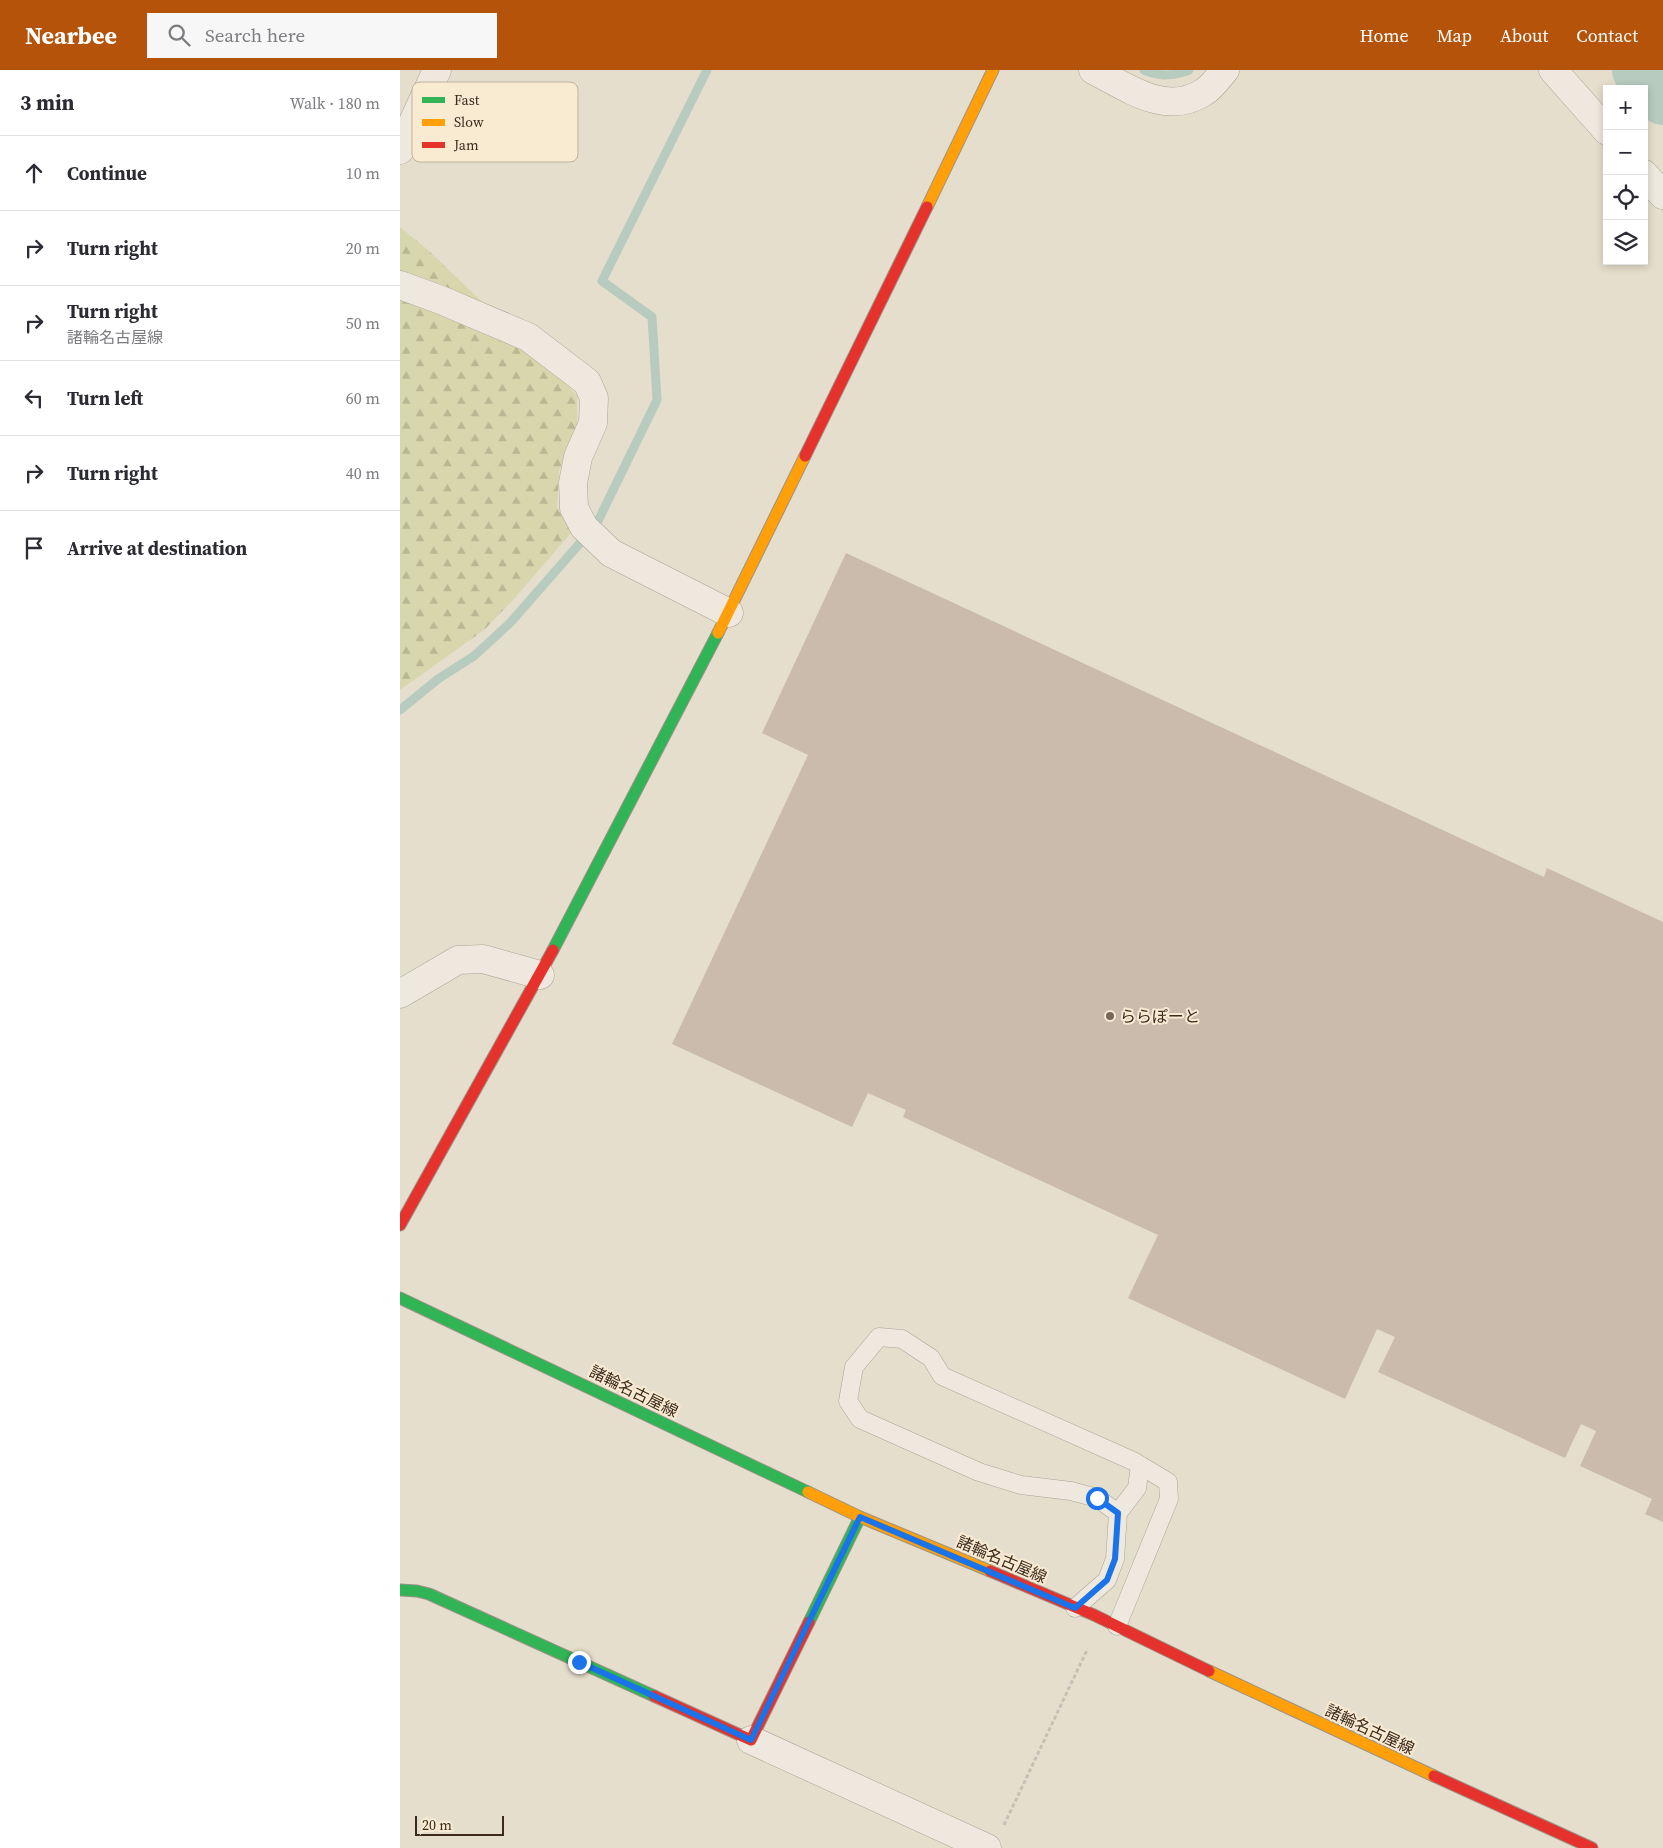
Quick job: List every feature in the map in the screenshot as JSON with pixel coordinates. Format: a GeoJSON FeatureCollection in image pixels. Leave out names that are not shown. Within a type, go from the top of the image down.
{"type":"FeatureCollection","features":[{"type":"Feature","properties":{"kind":"street"},"geometry":{"type":"LineString","coordinates":[[431,82],[437,70]]}},
{"type":"Feature","properties":{"kind":"street"},"geometry":{"type":"LineString","coordinates":[[400,1226],[540,975],[729,613],[993,70]]}},
{"type":"Feature","properties":{"kind":"street"},"geometry":{"type":"LineString","coordinates":[[1093,70],[1146,97],[1170,103],[1187,100],[1205,92],[1225,70]]}},
{"type":"Feature","properties":{"kind":"street"},"geometry":{"type":"LineString","coordinates":[[1553,70],[1606,130]]}},
{"type":"Feature","properties":{"kind":"street"},"geometry":{"type":"LineString","coordinates":[[400,150],[412,124]]}},
{"type":"Feature","properties":{"kind":"street"},"geometry":{"type":"LineString","coordinates":[[1645,175],[1663,195]]}},
{"type":"Feature","properties":{"kind":"street"},"geometry":{"type":"LineString","coordinates":[[400,285],[441,300],[528,337],[587,382],[594,398],[593,423],[578,456],[573,483],[574,508],[584,527],[611,553],[729,613]]}},
{"type":"Feature","properties":{"kind":"street"},"geometry":{"type":"LineString","coordinates":[[400,994],[458,960],[483,959],[540,975]]}},
{"type":"Feature","properties":{"kind":"street","name":"諸輪名古屋線"},"geometry":{"type":"LineString","coordinates":[[400,1298],[860,1517],[1117,1626],[1269,1700],[1592,1848]]}},
{"type":"Feature","properties":{"kind":"street"},"geometry":{"type":"LineString","coordinates":[[751,1740],[860,1517]]}},
{"type":"Feature","properties":{"kind":"street"},"geometry":{"type":"LineString","coordinates":[[400,1590],[429,1594],[751,1740],[980,1841]]}},
{"type":"Feature","properties":{"kind":"lane"},"geometry":{"type":"LineString","coordinates":[[1117,1626],[1169,1499],[1168,1482],[1140,1465],[942,1376],[931,1358],[902,1339],[879,1337],[854,1367],[848,1401],[860,1419],[979,1472],[1021,1485],[1071,1490],[1097,1498],[1118,1513]]}},
{"type":"Feature","properties":{"kind":"lane"},"geometry":{"type":"LineString","coordinates":[[1075,1608],[1107,1580],[1115,1559],[1118,1513],[1137,1488],[1140,1465]]}},
{"type":"Feature","properties":{"kind":"path"},"geometry":{"type":"LineString","coordinates":[[980,1841],[1087,1650]]}},
{"type":"Feature","properties":{"kind":"green space"},"geometry":{"type":"Polygon","coordinates":[[[400,227],[428,250],[563,380],[577,396],[577,424],[559,471],[557,507],[571,533],[513,600],[484,630],[400,690],[400,227]]]}},
{"type":"Feature","properties":{"kind":"building"},"geometry":{"type":"Polygon","coordinates":[[[846,553],[1544,877],[1547,868],[1663,922],[1663,1522],[1645,1514],[1652,1499],[1580,1466],[1596,1431],[1581,1424],[1565,1458],[1378,1372],[1395,1337],[1377,1329],[1345,1399],[1128,1298],[1158,1235],[903,1117],[906,1110],[868,1093],[852,1127],[672,1044],[808,755],[762,733],[846,553]]]}},
{"type":"Feature","properties":{"kind":"waterway"},"geometry":{"type":"LineString","coordinates":[[597,523],[657,400],[652,317],[602,281],[707,70]]}},
{"type":"Feature","properties":{"kind":"waterway"},"geometry":{"type":"LineString","coordinates":[[1144,70],[1166,75],[1178,74],[1189,70]]}},
{"type":"Feature","properties":{"kind":"waterway"},"geometry":{"type":"LineString","coordinates":[[1639,70],[1663,98]]}},
{"type":"Feature","properties":{"kind":"waterway"},"geometry":{"type":"LineString","coordinates":[[400,710],[438,679],[474,656],[510,623],[581,542]]}},
{"type":"Feature","properties":{"kind":"traffic: fast"},"geometry":{"type":"LineString","coordinates":[[553,950],[718,633]]}},
{"type":"Feature","properties":{"kind":"traffic: fast"},"geometry":{"type":"LineString","coordinates":[[400,1298],[808,1492]]}},
{"type":"Feature","properties":{"kind":"traffic: fast"},"geometry":{"type":"LineString","coordinates":[[809,1622],[860,1517]]}},
{"type":"Feature","properties":{"kind":"traffic: fast"},"geometry":{"type":"LineString","coordinates":[[400,1590],[429,1594],[654,1696]]}},
{"type":"Feature","properties":{"kind":"traffic: slow"},"geometry":{"type":"LineString","coordinates":[[927,207],[993,70]]}},
{"type":"Feature","properties":{"kind":"traffic: slow"},"geometry":{"type":"LineString","coordinates":[[718,633],[805,456]]}},
{"type":"Feature","properties":{"kind":"traffic: slow"},"geometry":{"type":"LineString","coordinates":[[808,1492],[860,1517],[990,1571]]}},
{"type":"Feature","properties":{"kind":"traffic: slow"},"geometry":{"type":"LineString","coordinates":[[1209,1671],[1434,1776]]}},
{"type":"Feature","properties":{"kind":"traffic: jam"},"geometry":{"type":"LineString","coordinates":[[805,456],[927,207]]}},
{"type":"Feature","properties":{"kind":"traffic: jam"},"geometry":{"type":"LineString","coordinates":[[400,1225],[553,950]]}},
{"type":"Feature","properties":{"kind":"traffic: jam"},"geometry":{"type":"LineString","coordinates":[[990,1571],[1094,1615],[1209,1671]]}},
{"type":"Feature","properties":{"kind":"traffic: jam"},"geometry":{"type":"LineString","coordinates":[[654,1696],[751,1740],[809,1622]]}},
{"type":"Feature","properties":{"kind":"traffic: jam"},"geometry":{"type":"LineString","coordinates":[[1434,1776],[1592,1848]]}},
{"type":"Feature","properties":{"kind":"place","name":"ららぽーと"},"geometry":{"type":"Point","coordinates":[1110,1016]}},
{"type":"Feature","properties":{"kind":"route"},"geometry":{"type":"LineString","coordinates":[[579,1662],[751,1740],[860,1517],[1075,1608],[1107,1580],[1115,1559],[1118,1513],[1097,1498]]}}]}
